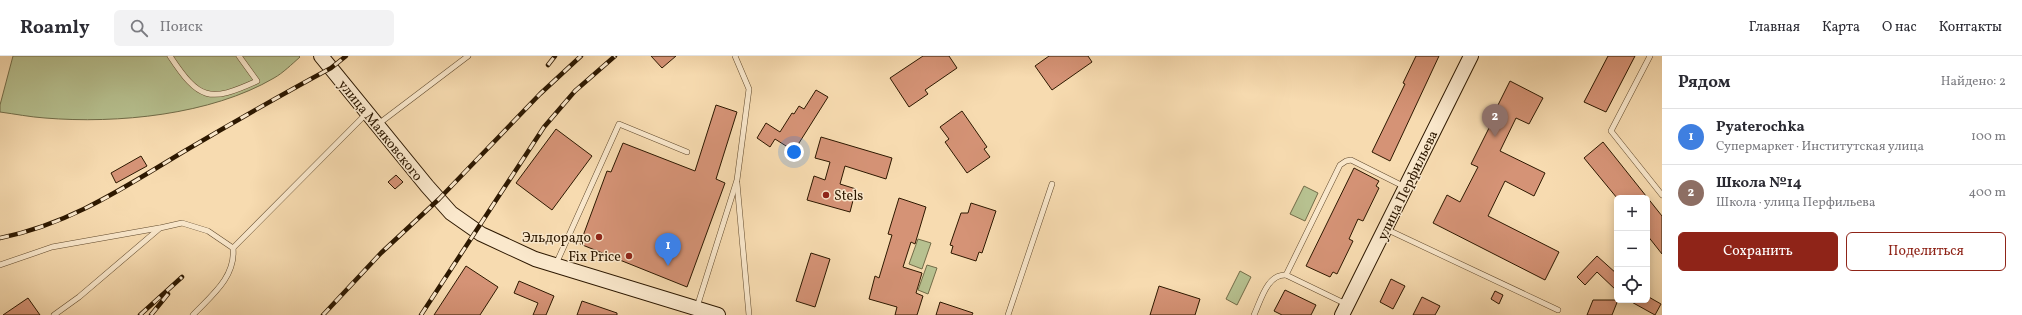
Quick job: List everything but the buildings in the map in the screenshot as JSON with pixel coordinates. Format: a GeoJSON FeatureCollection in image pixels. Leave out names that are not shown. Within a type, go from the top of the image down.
{"type":"FeatureCollection","features":[{"type":"Feature","properties":{"kind":"street","name":"улица Маяковского"},"geometry":{"type":"LineString","coordinates":[[321,56],[367,114],[451,213],[481,234],[535,259],[696,312],[718,315]]}},
{"type":"Feature","properties":{"kind":"street","name":"улица Перфильева"},"geometry":{"type":"LineString","coordinates":[[1345,310],[1471,56]]}},
{"type":"Feature","properties":{"kind":"lane"},"geometry":{"type":"LineString","coordinates":[[170,56],[182,74],[197,89],[215,95],[232,92],[257,81],[239,56]]}},
{"type":"Feature","properties":{"kind":"lane"},"geometry":{"type":"LineString","coordinates":[[377,125],[468,56]]}},
{"type":"Feature","properties":{"kind":"lane"},"geometry":{"type":"LineString","coordinates":[[696,312],[737,180],[748,89],[735,56]]}},
{"type":"Feature","properties":{"kind":"lane"},"geometry":{"type":"LineString","coordinates":[[1650,56],[1611,131],[1662,195]]}},
{"type":"Feature","properties":{"kind":"lane"},"geometry":{"type":"LineString","coordinates":[[233,248],[367,114]]}},
{"type":"Feature","properties":{"kind":"lane"},"geometry":{"type":"LineString","coordinates":[[555,265],[619,124],[687,152]]}},
{"type":"Feature","properties":{"kind":"lane"},"geometry":{"type":"LineString","coordinates":[[1286,275],[1340,165],[1351,160],[1405,188]]}},
{"type":"Feature","properties":{"kind":"lane"},"geometry":{"type":"LineString","coordinates":[[737,180],[749,315]]}},
{"type":"Feature","properties":{"kind":"lane"},"geometry":{"type":"LineString","coordinates":[[1008,315],[1052,184]]}},
{"type":"Feature","properties":{"kind":"lane"},"geometry":{"type":"LineString","coordinates":[[0,265],[52,247],[182,223],[208,231],[233,248]]}},
{"type":"Feature","properties":{"kind":"lane"},"geometry":{"type":"LineString","coordinates":[[54,315],[79,297],[160,228]]}},
{"type":"Feature","properties":{"kind":"lane"},"geometry":{"type":"LineString","coordinates":[[1385,229],[1558,310]]}},
{"type":"Feature","properties":{"kind":"lane"},"geometry":{"type":"LineString","coordinates":[[193,315],[228,277],[234,258],[233,248]]}},
{"type":"Feature","properties":{"kind":"lane"},"geometry":{"type":"LineString","coordinates":[[1254,315],[1272,279],[1278,274],[1286,275],[1345,310]]}},
{"type":"Feature","properties":{"kind":"green space"},"geometry":{"type":"Polygon","coordinates":[[[13,56],[300,57],[274,78],[249,91],[222,101],[163,114],[132,118],[73,120],[39,118],[0,112],[0,105],[13,56]]]}},
{"type":"Feature","properties":{"kind":"green space"},"geometry":{"type":"Polygon","coordinates":[[[1304,186],[1318,193],[1305,221],[1290,214],[1304,186]]]}},
{"type":"Feature","properties":{"kind":"green space"},"geometry":{"type":"Polygon","coordinates":[[[918,239],[931,243],[922,269],[909,264],[918,239]]]}},
{"type":"Feature","properties":{"kind":"green space"},"geometry":{"type":"Polygon","coordinates":[[[927,265],[937,268],[928,294],[918,290],[927,265]]]}},
{"type":"Feature","properties":{"kind":"green space"},"geometry":{"type":"Polygon","coordinates":[[[1240,271],[1251,277],[1237,305],[1226,299],[1240,271]]]}},
{"type":"Feature","properties":{"kind":"railway"},"geometry":{"type":"LineString","coordinates":[[0,238],[26,232],[50,224],[95,203],[331,68],[346,56]]}},
{"type":"Feature","properties":{"kind":"railway"},"geometry":{"type":"LineString","coordinates":[[548,65],[555,56]]}},
{"type":"Feature","properties":{"kind":"railway"},"geometry":{"type":"LineString","coordinates":[[323,315],[381,253],[439,199],[540,94],[581,56]]}},
{"type":"Feature","properties":{"kind":"railway"},"geometry":{"type":"LineString","coordinates":[[421,315],[544,127],[575,91],[615,56]]}},
{"type":"Feature","properties":{"kind":"railway"},"geometry":{"type":"LineString","coordinates":[[140,315],[182,277]]}},
{"type":"Feature","properties":{"kind":"railway"},"geometry":{"type":"LineString","coordinates":[[151,315],[168,294]]}},
{"type":"Feature","properties":{"kind":"place","name":"Школа №14"},"geometry":{"type":"Point","coordinates":[1495,137]}},
{"type":"Feature","properties":{"kind":"place","name":"Stels"},"geometry":{"type":"Point","coordinates":[826,195]}},
{"type":"Feature","properties":{"kind":"place","name":"Эльдорадо"},"geometry":{"type":"Point","coordinates":[599,237]}},
{"type":"Feature","properties":{"kind":"place","name":"Fix Price"},"geometry":{"type":"Point","coordinates":[629,256]}},
{"type":"Feature","properties":{"kind":"place","name":"Pyaterochka"},"geometry":{"type":"Point","coordinates":[668,266]}}]}
